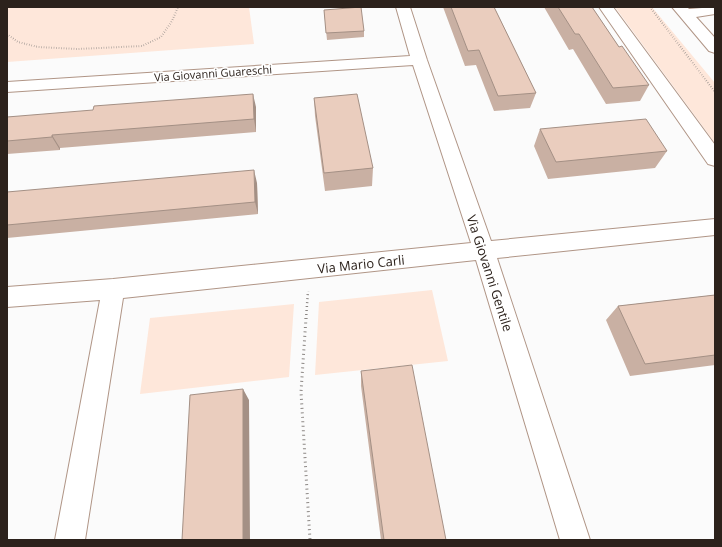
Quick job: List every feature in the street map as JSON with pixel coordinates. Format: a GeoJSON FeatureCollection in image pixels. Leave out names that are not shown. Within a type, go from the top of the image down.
{"type":"FeatureCollection","features":[{"type":"Feature","properties":{"kind":"street","name":"Via Giovanni Gentile"},"geometry":{"type":"LineString","coordinates":[[403,7],[419,60],[484,251],[574,540]]}},
{"type":"Feature","properties":{"kind":"street"},"geometry":{"type":"LineString","coordinates":[[606,7],[715,158]]}},
{"type":"Feature","properties":{"kind":"street"},"geometry":{"type":"LineString","coordinates":[[682,10],[715,10]]}},
{"type":"Feature","properties":{"kind":"street"},"geometry":{"type":"LineString","coordinates":[[682,10],[715,48]]}},
{"type":"Feature","properties":{"kind":"street","name":"Via Giovanni Guareschi"},"geometry":{"type":"LineString","coordinates":[[7,87],[419,60]]}},
{"type":"Feature","properties":{"kind":"street","name":"Via Mario Carli"},"geometry":{"type":"LineString","coordinates":[[7,297],[113,289],[715,227]]}},
{"type":"Feature","properties":{"kind":"street"},"geometry":{"type":"LineString","coordinates":[[70,540],[113,289]]}},
{"type":"Feature","properties":{"kind":"path"},"geometry":{"type":"LineString","coordinates":[[7,34],[18,42],[38,47],[78,49],[142,46],[161,37],[172,21],[178,7]]}},
{"type":"Feature","properties":{"kind":"path"},"geometry":{"type":"LineString","coordinates":[[650,7],[715,92]]}},
{"type":"Feature","properties":{"kind":"path"},"geometry":{"type":"LineString","coordinates":[[309,269],[301,392],[310,540]]}},
{"type":"Feature","properties":{"kind":"shaded area"},"geometry":{"type":"Polygon","coordinates":[[[7,7],[249,7],[254,44],[7,62],[7,7]]]}},
{"type":"Feature","properties":{"kind":"shaded area"},"geometry":{"type":"Polygon","coordinates":[[[615,7],[652,7],[715,83],[715,143],[615,7]]]}},
{"type":"Feature","properties":{"kind":"shaded area"},"geometry":{"type":"Polygon","coordinates":[[[432,290],[448,361],[315,375],[319,302],[432,290]]]}},
{"type":"Feature","properties":{"kind":"shaded area"},"geometry":{"type":"Polygon","coordinates":[[[294,304],[289,377],[140,394],[150,318],[294,304]]]}},
{"type":"Feature","properties":{"kind":"building"},"geometry":{"type":"Polygon","coordinates":[[[361,7],[364,31],[326,33],[324,10],[361,7]]]}},
{"type":"Feature","properties":{"kind":"building"},"geometry":{"type":"Polygon","coordinates":[[[451,7],[494,7],[536,93],[498,96],[479,50],[468,51],[451,7]]]}},
{"type":"Feature","properties":{"kind":"building"},"geometry":{"type":"Polygon","coordinates":[[[558,7],[592,7],[619,47],[622,46],[649,85],[613,88],[579,34],[575,34],[558,7]]]}},
{"type":"Feature","properties":{"kind":"building"},"geometry":{"type":"Polygon","coordinates":[[[253,94],[254,119],[52,135],[52,137],[7,141],[7,117],[93,110],[94,106],[253,94]]]}},
{"type":"Feature","properties":{"kind":"building"},"geometry":{"type":"Polygon","coordinates":[[[357,94],[373,168],[324,173],[314,98],[357,94]]]}},
{"type":"Feature","properties":{"kind":"building"},"geometry":{"type":"Polygon","coordinates":[[[646,119],[667,151],[556,162],[540,129],[646,119]]]}},
{"type":"Feature","properties":{"kind":"building"},"geometry":{"type":"Polygon","coordinates":[[[254,170],[255,202],[7,225],[7,192],[254,170]]]}},
{"type":"Feature","properties":{"kind":"building"},"geometry":{"type":"Polygon","coordinates":[[[715,295],[715,355],[645,364],[618,306],[715,295]]]}},
{"type":"Feature","properties":{"kind":"building"},"geometry":{"type":"Polygon","coordinates":[[[412,365],[446,540],[384,540],[361,371],[412,365]]]}},
{"type":"Feature","properties":{"kind":"building"},"geometry":{"type":"Polygon","coordinates":[[[243,389],[243,540],[182,540],[190,395],[243,389]]]}}]}
